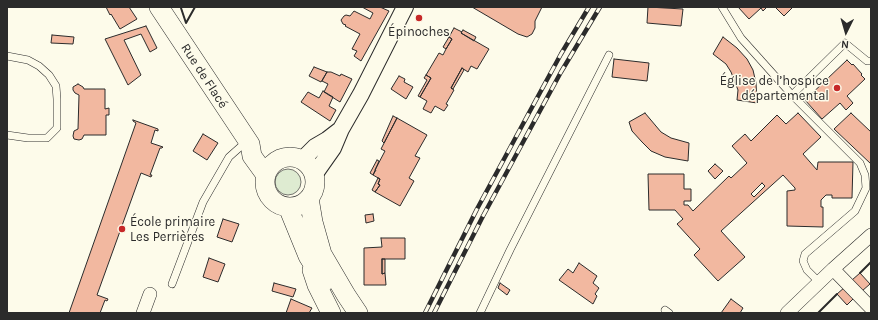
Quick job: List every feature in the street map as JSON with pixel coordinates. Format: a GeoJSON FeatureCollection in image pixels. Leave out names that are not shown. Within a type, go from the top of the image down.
{"type":"FeatureCollection","features":[{"type":"Feature","properties":{"kind":"main road","name":"Rue de Flacé"},"geometry":{"type":"LineString","coordinates":[[159,7],[249,143],[252,156],[265,174]]}},
{"type":"Feature","properties":{"kind":"main road"},"geometry":{"type":"LineString","coordinates":[[249,143],[263,148],[282,158]]}},
{"type":"Feature","properties":{"kind":"main road"},"geometry":{"type":"LineString","coordinates":[[310,198],[296,206],[280,206],[268,196],[265,190],[265,174],[272,164],[282,158],[289,157],[302,160],[310,166],[314,175],[314,187],[310,198],[313,222],[322,254],[358,313]]}},
{"type":"Feature","properties":{"kind":"main road"},"geometry":{"type":"LineString","coordinates":[[288,207],[308,256],[316,285],[331,313]]}},
{"type":"Feature","properties":{"kind":"main road"},"geometry":{"type":"LineString","coordinates":[[308,256],[328,289],[349,313]]}},
{"type":"Feature","properties":{"kind":"street"},"geometry":{"type":"LineString","coordinates":[[314,175],[330,153],[341,130],[362,94],[405,7]]}},
{"type":"Feature","properties":{"kind":"street"},"geometry":{"type":"LineString","coordinates":[[302,160],[316,146],[341,130]]}},
{"type":"Feature","properties":{"kind":"street"},"geometry":{"type":"LineString","coordinates":[[787,313],[871,235]]}},
{"type":"Feature","properties":{"kind":"street"},"geometry":{"type":"LineString","coordinates":[[833,269],[871,308]]}},
{"type":"Feature","properties":{"kind":"street"},"geometry":{"type":"LineString","coordinates":[[143,313],[150,294]]}},
{"type":"Feature","properties":{"kind":"lane"},"geometry":{"type":"LineString","coordinates":[[722,7],[741,38],[792,95],[860,163],[865,175],[866,188],[854,211],[805,254],[803,261],[807,270],[819,282]]}},
{"type":"Feature","properties":{"kind":"lane"},"geometry":{"type":"LineString","coordinates":[[792,95],[845,43],[867,61],[871,61]]}},
{"type":"Feature","properties":{"kind":"lane"},"geometry":{"type":"LineString","coordinates":[[480,313],[510,250],[609,55]]}},
{"type":"Feature","properties":{"kind":"lane"},"geometry":{"type":"LineString","coordinates":[[7,56],[28,60],[39,66],[49,75],[56,86],[57,99],[57,128],[47,138],[28,138],[7,135]]}},
{"type":"Feature","properties":{"kind":"lane"},"geometry":{"type":"LineString","coordinates":[[172,284],[203,202],[229,157],[249,143]]}},
{"type":"Feature","properties":{"kind":"green space"},"geometry":{"type":"Polygon","coordinates":[[[288,169],[297,173],[301,182],[297,191],[288,195],[279,191],[275,182],[279,173],[288,169]]]}},
{"type":"Feature","properties":{"kind":"building"},"geometry":{"type":"Polygon","coordinates":[[[106,7],[129,7],[137,19],[120,29],[106,7]]]}},
{"type":"Feature","properties":{"kind":"building"},"geometry":{"type":"Polygon","coordinates":[[[362,7],[380,7],[389,11],[361,61],[354,56],[357,51],[352,49],[360,34],[345,26],[346,25],[343,24],[341,20],[346,15],[350,16],[354,11],[370,19],[373,13],[362,7]]]}},
{"type":"Feature","properties":{"kind":"building"},"geometry":{"type":"Polygon","coordinates":[[[472,7],[542,7],[535,21],[535,28],[532,34],[527,37],[518,34],[472,7]]]}},
{"type":"Feature","properties":{"kind":"building"},"geometry":{"type":"Polygon","coordinates":[[[648,7],[683,9],[681,26],[647,23],[648,7]]]}},
{"type":"Feature","properties":{"kind":"building"},"geometry":{"type":"Polygon","coordinates":[[[738,7],[767,7],[763,11],[761,8],[749,19],[738,7]]]}},
{"type":"Feature","properties":{"kind":"building"},"geometry":{"type":"Polygon","coordinates":[[[776,8],[792,8],[784,16],[776,8]]]}},
{"type":"Feature","properties":{"kind":"building"},"geometry":{"type":"Polygon","coordinates":[[[146,26],[157,48],[150,52],[141,34],[124,40],[141,75],[128,85],[105,39],[146,26]]]}},
{"type":"Feature","properties":{"kind":"building"},"geometry":{"type":"Polygon","coordinates":[[[454,28],[489,49],[477,69],[471,66],[468,72],[462,68],[451,88],[454,90],[446,104],[448,105],[444,111],[435,106],[431,113],[423,109],[427,101],[420,97],[431,78],[426,75],[439,53],[443,55],[452,39],[449,37],[454,28]]]}},
{"type":"Feature","properties":{"kind":"building"},"geometry":{"type":"Polygon","coordinates":[[[463,30],[476,37],[474,41],[461,33],[463,30]]]}},
{"type":"Feature","properties":{"kind":"building"},"geometry":{"type":"Polygon","coordinates":[[[52,35],[74,37],[73,44],[51,43],[52,35]]]}},
{"type":"Feature","properties":{"kind":"building"},"geometry":{"type":"Polygon","coordinates":[[[449,37],[452,39],[446,49],[443,47],[449,37]]]}},
{"type":"Feature","properties":{"kind":"building"},"geometry":{"type":"Polygon","coordinates":[[[723,37],[737,48],[747,59],[753,70],[756,83],[757,103],[737,100],[738,90],[731,72],[726,64],[713,54],[723,37]]]}},
{"type":"Feature","properties":{"kind":"building"},"geometry":{"type":"Polygon","coordinates":[[[614,59],[649,63],[647,81],[612,77],[614,59]]]}},
{"type":"Feature","properties":{"kind":"building","name":"Église de l’hospice départemental"},"geometry":{"type":"Polygon","coordinates":[[[847,60],[852,65],[853,64],[865,79],[847,96],[853,103],[846,110],[840,103],[822,119],[805,100],[847,60]]]}},
{"type":"Feature","properties":{"kind":"building"},"geometry":{"type":"Polygon","coordinates":[[[314,67],[327,72],[321,82],[309,76],[314,67]]]}},
{"type":"Feature","properties":{"kind":"building"},"geometry":{"type":"Polygon","coordinates":[[[462,68],[464,70],[453,89],[451,88],[462,68]]]}},
{"type":"Feature","properties":{"kind":"building"},"geometry":{"type":"Polygon","coordinates":[[[327,72],[340,76],[341,74],[352,79],[340,102],[324,92],[328,84],[322,81],[327,72]]]}},
{"type":"Feature","properties":{"kind":"building"},"geometry":{"type":"Polygon","coordinates":[[[426,75],[431,78],[420,97],[418,96],[427,80],[424,78],[426,75]]]}},
{"type":"Feature","properties":{"kind":"building"},"geometry":{"type":"Polygon","coordinates":[[[399,76],[405,79],[404,82],[413,87],[406,99],[391,89],[399,76]]]}},
{"type":"Feature","properties":{"kind":"building"},"geometry":{"type":"Polygon","coordinates":[[[78,84],[84,89],[105,89],[105,109],[109,108],[109,115],[106,115],[106,135],[84,135],[82,139],[74,139],[74,131],[78,129],[79,95],[75,93],[73,87],[78,84]]]}},
{"type":"Feature","properties":{"kind":"building"},"geometry":{"type":"Polygon","coordinates":[[[323,91],[333,97],[329,106],[336,110],[330,121],[301,102],[308,92],[319,98],[323,91]]]}},
{"type":"Feature","properties":{"kind":"building"},"geometry":{"type":"Polygon","coordinates":[[[645,113],[661,132],[671,138],[689,143],[688,161],[665,157],[651,151],[632,131],[629,122],[645,113]]]}},
{"type":"Feature","properties":{"kind":"building"},"geometry":{"type":"Polygon","coordinates":[[[798,113],[821,137],[803,154],[817,170],[818,162],[853,162],[852,198],[832,198],[832,195],[826,195],[821,200],[821,207],[823,207],[823,227],[787,226],[787,191],[795,190],[795,188],[783,175],[721,231],[745,257],[718,281],[694,255],[700,249],[677,224],[683,219],[675,210],[649,210],[648,174],[684,174],[684,189],[691,189],[691,201],[684,201],[684,205],[688,205],[693,211],[729,176],[731,178],[747,163],[732,146],[745,134],[751,141],[777,115],[786,124],[798,113]],[[762,183],[751,194],[754,197],[765,186],[762,183]]]}},
{"type":"Feature","properties":{"kind":"building"},"geometry":{"type":"Polygon","coordinates":[[[851,113],[871,132],[871,164],[834,129],[851,113]]]}},
{"type":"Feature","properties":{"kind":"building"},"geometry":{"type":"Polygon","coordinates":[[[393,116],[397,118],[384,143],[382,141],[393,116]]]}},
{"type":"Feature","properties":{"kind":"building"},"geometry":{"type":"Polygon","coordinates":[[[397,118],[427,135],[415,156],[420,158],[409,178],[414,181],[400,206],[375,192],[380,185],[378,184],[380,179],[373,175],[385,151],[381,149],[397,118]]]}},
{"type":"Feature","properties":{"kind":"building"},"geometry":{"type":"Polygon","coordinates":[[[133,120],[158,129],[158,131],[155,130],[151,143],[163,147],[160,148],[150,175],[152,175],[151,177],[141,173],[97,295],[108,299],[107,301],[105,300],[100,313],[69,313],[136,123],[133,120]]]}},
{"type":"Feature","properties":{"kind":"building"},"geometry":{"type":"Polygon","coordinates":[[[203,134],[218,143],[207,160],[193,151],[203,134]]]}},
{"type":"Feature","properties":{"kind":"building"},"geometry":{"type":"Polygon","coordinates":[[[377,160],[379,161],[373,175],[370,173],[377,160]]]}},
{"type":"Feature","properties":{"kind":"building"},"geometry":{"type":"Polygon","coordinates":[[[715,164],[723,171],[715,179],[708,171],[715,164]]]}},
{"type":"Feature","properties":{"kind":"building"},"geometry":{"type":"Polygon","coordinates":[[[378,178],[380,179],[378,184],[380,185],[375,192],[372,190],[378,178]]]}},
{"type":"Feature","properties":{"kind":"building"},"geometry":{"type":"Polygon","coordinates":[[[373,214],[374,221],[366,223],[365,215],[373,214]]]}},
{"type":"Feature","properties":{"kind":"building"},"geometry":{"type":"Polygon","coordinates":[[[223,219],[239,224],[232,242],[217,237],[223,219]]]}},
{"type":"Feature","properties":{"kind":"building"},"geometry":{"type":"Polygon","coordinates":[[[381,238],[405,238],[405,259],[382,259],[382,274],[385,273],[386,285],[364,285],[364,248],[382,247],[381,238]]]}},
{"type":"Feature","properties":{"kind":"building"},"geometry":{"type":"Polygon","coordinates":[[[209,258],[225,264],[218,282],[203,277],[209,258]]]}},
{"type":"Feature","properties":{"kind":"building"},"geometry":{"type":"Polygon","coordinates":[[[382,259],[385,259],[385,273],[382,274],[382,259]]]}},
{"type":"Feature","properties":{"kind":"building"},"geometry":{"type":"Polygon","coordinates":[[[579,263],[597,276],[593,283],[599,288],[595,294],[597,296],[593,304],[559,280],[568,269],[573,273],[579,263]]]}},
{"type":"Feature","properties":{"kind":"building"},"geometry":{"type":"Polygon","coordinates":[[[860,273],[870,284],[862,291],[852,280],[860,273]]]}},
{"type":"Feature","properties":{"kind":"building"},"geometry":{"type":"Polygon","coordinates":[[[274,283],[296,289],[293,297],[272,291],[274,283]]]}},
{"type":"Feature","properties":{"kind":"building"},"geometry":{"type":"Polygon","coordinates":[[[500,283],[510,290],[507,295],[498,288],[500,283]]]}},
{"type":"Feature","properties":{"kind":"building"},"geometry":{"type":"Polygon","coordinates":[[[845,287],[854,298],[847,305],[837,294],[845,287]]]}},
{"type":"Feature","properties":{"kind":"building"},"geometry":{"type":"Polygon","coordinates":[[[291,299],[312,308],[309,313],[286,313],[291,299]]]}},
{"type":"Feature","properties":{"kind":"building"},"geometry":{"type":"Polygon","coordinates":[[[731,299],[743,308],[740,313],[721,313],[731,299]]]}},
{"type":"Feature","properties":{"kind":"railway"},"geometry":{"type":"LineString","coordinates":[[425,313],[477,209],[561,54],[589,7]]}},
{"type":"Feature","properties":{"kind":"railway"},"geometry":{"type":"LineString","coordinates":[[434,313],[483,216],[561,72],[600,7]]}},
{"type":"Feature","properties":{"kind":"wall"},"geometry":{"type":"LineString","coordinates":[[181,8],[186,23],[195,7]]}},
{"type":"Feature","properties":{"kind":"wall"},"geometry":{"type":"LineString","coordinates":[[860,273],[871,262]]}},
{"type":"Feature","properties":{"kind":"wall"},"geometry":{"type":"LineString","coordinates":[[818,313],[837,294]]}},
{"type":"Feature","properties":{"kind":"place","name":"Épinoches"},"geometry":{"type":"Point","coordinates":[419,18]}},
{"type":"Feature","properties":{"kind":"place","name":"Église de l’hospice départemental"},"geometry":{"type":"Point","coordinates":[837,88]}},
{"type":"Feature","properties":{"kind":"place","name":"École primaire Les Perrières"},"geometry":{"type":"Point","coordinates":[122,229]}}]}
